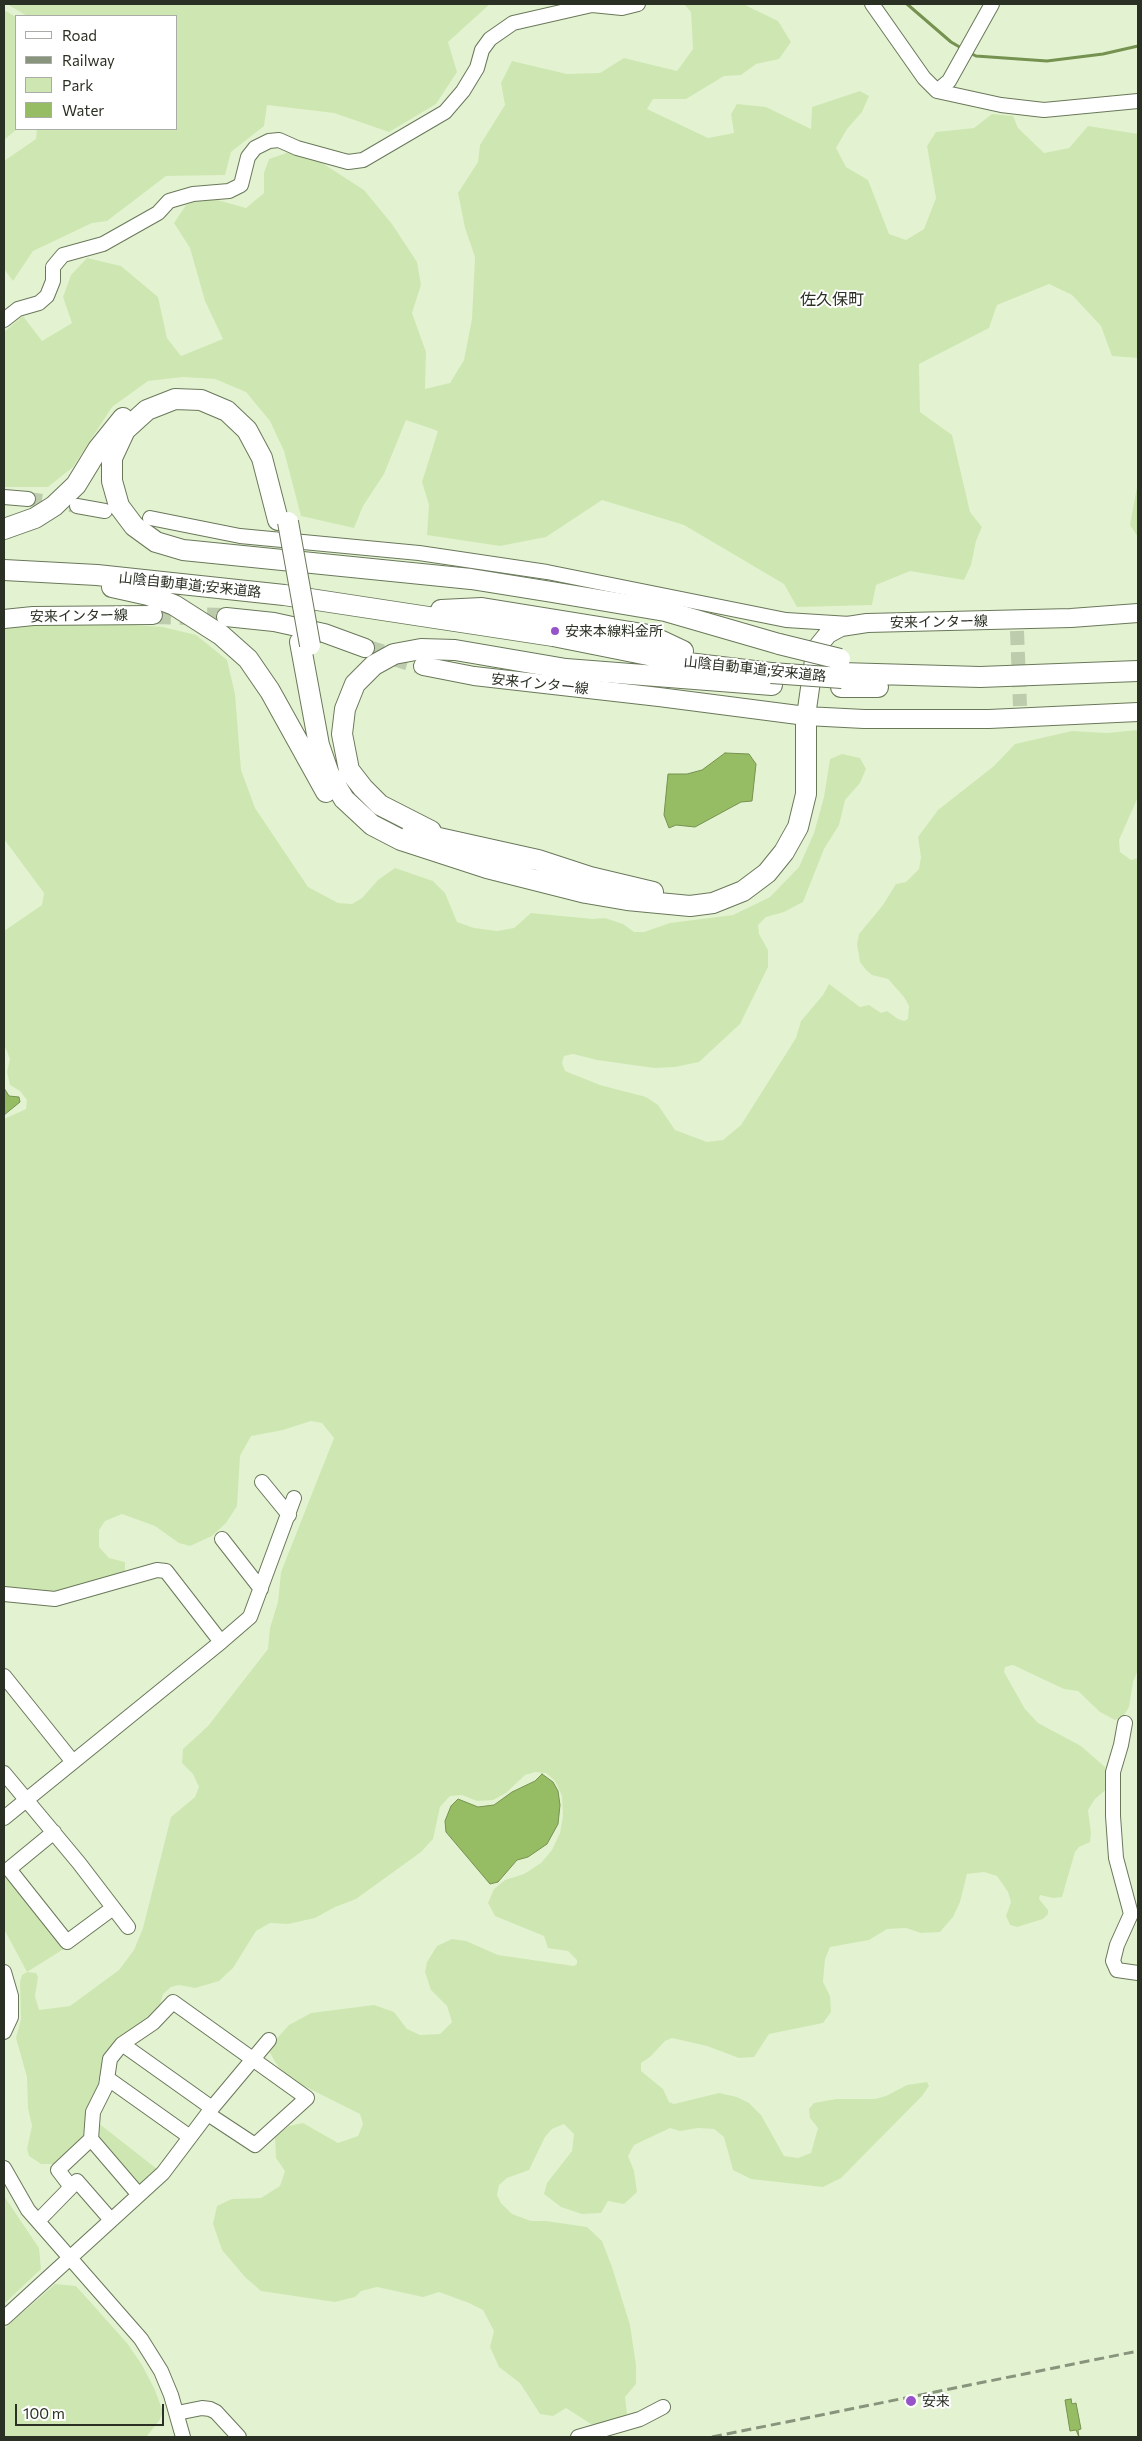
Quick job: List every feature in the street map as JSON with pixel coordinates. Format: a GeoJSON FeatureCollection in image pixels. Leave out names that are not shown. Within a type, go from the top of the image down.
{"type":"FeatureCollection","features":[{"type":"Feature","properties":{"kind":"highway"},"geometry":{"type":"LineString","coordinates":[[4,529],[35,518],[54,506],[76,485],[116,425],[134,406],[157,394],[179,390],[199,390],[224,398],[242,412],[257,429],[278,476],[283,521],[305,644],[319,745],[329,774],[344,800],[372,825],[401,840],[486,858]]}},
{"type":"Feature","properties":{"kind":"highway"},"geometry":{"type":"LineString","coordinates":[[283,521],[262,458],[247,430],[227,411],[201,400],[175,399],[147,410],[125,430],[112,458],[112,481],[119,506],[134,526],[156,542],[174,547],[471,579],[664,611],[779,644],[841,674],[887,668],[989,680],[1138,671]]}},
{"type":"Feature","properties":{"kind":"highway","name":"山陰自動車道;安来道路"},"geometry":{"type":"LineString","coordinates":[[4,570],[193,584],[418,614],[482,608],[649,635],[683,657],[772,675]]}},
{"type":"Feature","properties":{"kind":"highway"},"geometry":{"type":"LineString","coordinates":[[60,573],[83,584],[115,587],[148,595],[174,605],[221,635],[248,660],[270,691],[319,782],[336,806],[364,833],[396,850],[486,858]]}},
{"type":"Feature","properties":{"kind":"highway"},"geometry":{"type":"LineString","coordinates":[[806,716],[806,794],[798,827],[784,852],[767,873],[743,891],[713,903],[690,906],[657,904],[586,893],[486,858],[400,817],[380,805],[349,770],[342,734],[345,709],[356,684],[374,665],[394,654],[421,649],[455,650],[566,670],[772,675],[841,674],[989,680],[1138,677]]}},
{"type":"Feature","properties":{"kind":"main road","name":"安来インター線"},"geometry":{"type":"LineString","coordinates":[[806,716],[814,660],[819,645],[835,630],[851,625],[1016,626],[1138,613]]}},
{"type":"Feature","properties":{"kind":"main road","name":"安来インター線"},"geometry":{"type":"LineString","coordinates":[[4,618],[153,615]]}},
{"type":"Feature","properties":{"kind":"main road"},"geometry":{"type":"LineString","coordinates":[[226,617],[274,622],[324,634],[365,648]]}},
{"type":"Feature","properties":{"kind":"main road","name":"安来インター線"},"geometry":{"type":"LineString","coordinates":[[423,666],[474,676],[806,716],[864,719],[1020,712],[1138,712]]}},
{"type":"Feature","properties":{"kind":"street"},"geometry":{"type":"LineString","coordinates":[[4,320],[18,309],[39,303],[47,296],[53,280],[53,267],[63,254],[102,244],[158,213],[170,201],[193,194],[229,191],[241,185],[248,157],[255,148],[269,141],[279,140],[297,148],[348,162],[363,160],[446,112],[468,83],[477,68],[482,50],[490,39],[513,23],[592,5],[622,8],[638,4]]}},
{"type":"Feature","properties":{"kind":"street"},"geometry":{"type":"LineString","coordinates":[[872,4],[924,78],[937,91],[1001,105],[1044,110],[1138,101]]}},
{"type":"Feature","properties":{"kind":"street"},"geometry":{"type":"LineString","coordinates":[[937,91],[949,81],[992,4]]}},
{"type":"Feature","properties":{"kind":"street"},"geometry":{"type":"LineString","coordinates":[[4,496],[28,500]]}},
{"type":"Feature","properties":{"kind":"street"},"geometry":{"type":"LineString","coordinates":[[77,506],[105,511]]}},
{"type":"Feature","properties":{"kind":"street"},"geometry":{"type":"LineString","coordinates":[[150,518],[240,536],[419,553],[546,572],[786,620],[851,625]]}},
{"type":"Feature","properties":{"kind":"street"},"geometry":{"type":"LineString","coordinates":[[262,1482],[289,1515]]}},
{"type":"Feature","properties":{"kind":"street"},"geometry":{"type":"LineString","coordinates":[[4,1818],[250,1617],[294,1498]]}},
{"type":"Feature","properties":{"kind":"street"},"geometry":{"type":"LineString","coordinates":[[222,1539],[261,1589]]}},
{"type":"Feature","properties":{"kind":"street"},"geometry":{"type":"LineString","coordinates":[[4,1594],[55,1599],[158,1570],[166,1571],[221,1642]]}},
{"type":"Feature","properties":{"kind":"street"},"geometry":{"type":"LineString","coordinates":[[4,1676],[74,1762]]}},
{"type":"Feature","properties":{"kind":"street"},"geometry":{"type":"LineString","coordinates":[[1125,1723],[1122,1745],[1113,1772],[1113,1816],[1116,1858],[1130,1914],[1117,1945],[1113,1961],[1117,1970],[1138,1973]]}},
{"type":"Feature","properties":{"kind":"street"},"geometry":{"type":"LineString","coordinates":[[4,1773],[54,1832],[128,1927]]}},
{"type":"Feature","properties":{"kind":"street"},"geometry":{"type":"LineString","coordinates":[[54,1832],[9,1868],[67,1942],[113,1908]]}},
{"type":"Feature","properties":{"kind":"street"},"geometry":{"type":"LineString","coordinates":[[4,1972],[11,1996],[11,2017],[4,2032]]}},
{"type":"Feature","properties":{"kind":"street"},"geometry":{"type":"LineString","coordinates":[[71,2187],[58,2170],[91,2139],[94,2112],[106,2086],[110,2059],[122,2044],[154,2022],[174,2002],[307,2098],[255,2145],[122,2044]]}},
{"type":"Feature","properties":{"kind":"street"},"geometry":{"type":"LineString","coordinates":[[4,2318],[164,2173],[210,2111],[252,2058],[269,2040]]}},
{"type":"Feature","properties":{"kind":"street"},"geometry":{"type":"LineString","coordinates":[[107,2078],[190,2137]]}},
{"type":"Feature","properties":{"kind":"street"},"geometry":{"type":"LineString","coordinates":[[91,2139],[139,2195]]}},
{"type":"Feature","properties":{"kind":"street"},"geometry":{"type":"LineString","coordinates":[[4,2168],[28,2210],[140,2339],[160,2371],[178,2413],[183,2437]]}},
{"type":"Feature","properties":{"kind":"street"},"geometry":{"type":"LineString","coordinates":[[38,2221],[77,2181],[111,2220]]}},
{"type":"Feature","properties":{"kind":"street"},"geometry":{"type":"LineString","coordinates":[[578,2437],[640,2419],[663,2407]]}},
{"type":"Feature","properties":{"kind":"street"},"geometry":{"type":"LineString","coordinates":[[178,2413],[202,2408],[210,2409],[216,2412],[239,2437]]}},
{"type":"Feature","properties":{"kind":"green space"},"geometry":{"type":"Polygon","coordinates":[[[7,4],[490,4],[448,42],[457,72],[436,104],[389,132],[334,113],[267,105],[264,126],[231,152],[225,175],[166,176],[107,221],[92,223],[33,251],[13,281],[4,269],[4,161],[36,139],[37,130],[178,130],[178,15],[25,15],[7,4]]]}},
{"type":"Feature","properties":{"kind":"green space"},"geometry":{"type":"Polygon","coordinates":[[[684,4],[743,4],[778,21],[791,42],[779,59],[756,64],[741,75],[724,76],[686,99],[653,99],[647,109],[708,138],[734,133],[731,114],[737,104],[766,107],[811,129],[812,107],[860,91],[869,96],[862,112],[847,129],[836,148],[846,167],[868,180],[889,234],[906,240],[924,229],[936,198],[927,146],[936,132],[974,128],[992,114],[1013,116],[1018,128],[1044,153],[1069,148],[1088,126],[1138,134],[1138,358],[1112,356],[1101,326],[1072,295],[1049,284],[997,305],[989,328],[919,364],[920,412],[952,435],[970,512],[982,527],[976,541],[971,565],[964,580],[910,571],[876,585],[872,605],[797,607],[784,584],[684,525],[602,500],[546,537],[500,546],[427,535],[429,505],[422,482],[438,431],[406,420],[384,474],[363,506],[354,528],[301,516],[284,451],[270,421],[246,392],[215,379],[183,377],[148,381],[112,407],[73,467],[48,487],[4,487],[4,332],[23,316],[42,341],[72,323],[63,297],[71,275],[87,258],[121,266],[158,297],[167,338],[181,356],[223,339],[205,301],[190,248],[174,223],[186,205],[207,197],[246,208],[264,193],[264,173],[269,159],[289,152],[319,161],[364,190],[392,224],[417,262],[421,285],[412,313],[426,352],[425,389],[450,383],[464,360],[472,319],[475,257],[465,228],[458,193],[478,162],[480,145],[505,105],[501,83],[512,61],[567,74],[600,73],[624,58],[677,71],[693,49],[691,12],[684,4]]]}},
{"type":"Feature","properties":{"kind":"green space"},"geometry":{"type":"Polygon","coordinates":[[[4,10],[15,16],[16,130],[4,140],[4,10]]]}},
{"type":"Feature","properties":{"kind":"green space"},"geometry":{"type":"Polygon","coordinates":[[[1138,482],[1138,537],[1130,525],[1138,482]]]}},
{"type":"Feature","properties":{"kind":"green space"},"geometry":{"type":"Polygon","coordinates":[[[117,624],[163,627],[196,635],[227,660],[235,694],[241,770],[255,808],[308,887],[338,903],[352,904],[362,898],[378,880],[395,868],[433,881],[445,893],[457,922],[474,928],[497,931],[514,928],[531,913],[593,919],[605,918],[623,924],[634,932],[644,932],[670,923],[733,915],[770,897],[799,867],[814,833],[824,797],[830,759],[842,754],[860,758],[866,769],[860,783],[845,800],[839,825],[824,849],[803,902],[784,912],[766,917],[758,925],[759,934],[768,950],[768,967],[740,1024],[699,1062],[675,1067],[654,1068],[597,1060],[573,1054],[564,1056],[562,1063],[565,1071],[600,1085],[646,1097],[658,1105],[675,1130],[707,1142],[723,1140],[741,1125],[796,1038],[801,1021],[823,995],[829,984],[860,1007],[869,1005],[881,1013],[887,1011],[898,1019],[904,1021],[908,1019],[909,1006],[904,997],[888,979],[872,975],[866,970],[860,962],[857,944],[859,934],[883,905],[896,884],[906,882],[919,869],[921,857],[918,837],[938,810],[994,766],[1015,744],[1072,731],[1107,733],[1138,730],[1138,797],[1119,840],[1120,852],[1131,860],[1138,858],[1138,1670],[1133,1682],[1129,1707],[1124,1715],[1115,1720],[1100,1712],[1078,1691],[1064,1689],[1013,1665],[1005,1667],[1004,1672],[1025,1709],[1038,1723],[1081,1746],[1105,1767],[1109,1787],[1095,1799],[1088,1810],[1091,1833],[1090,1842],[1079,1847],[1075,1852],[1062,1897],[1053,1898],[1040,1895],[1039,1899],[1048,1910],[1048,1914],[1043,1919],[1017,1927],[1010,1925],[1006,1916],[1011,1902],[1008,1892],[997,1876],[984,1872],[967,1874],[960,1902],[953,1917],[940,1932],[921,1933],[906,1928],[887,1929],[869,1940],[830,1947],[825,1959],[823,1982],[830,1996],[831,2012],[823,2023],[769,2034],[754,2057],[739,2058],[707,2046],[672,2038],[665,2041],[650,2057],[641,2063],[641,2071],[663,2089],[669,2102],[674,2104],[719,2093],[737,2097],[749,2103],[761,2115],[784,2156],[798,2158],[811,2153],[818,2128],[810,2118],[809,2109],[814,2103],[836,2099],[875,2099],[886,2096],[907,2085],[927,2082],[929,2086],[922,2096],[841,2178],[823,2187],[751,2179],[733,2170],[724,2137],[714,2129],[698,2128],[680,2131],[670,2128],[634,2145],[628,2156],[634,2171],[637,2192],[624,2204],[608,2201],[601,2213],[582,2214],[561,2207],[544,2194],[547,2183],[572,2151],[574,2134],[564,2124],[552,2129],[545,2137],[529,2170],[507,2178],[499,2185],[497,2195],[501,2203],[512,2214],[531,2221],[546,2221],[587,2227],[602,2241],[630,2325],[636,2365],[636,2384],[625,2397],[627,2414],[609,2423],[591,2424],[566,2408],[553,2416],[540,2414],[520,2383],[499,2367],[490,2347],[494,2331],[483,2310],[439,2292],[423,2297],[377,2287],[361,2291],[355,2297],[335,2302],[261,2291],[245,2277],[222,2250],[213,2224],[217,2206],[232,2199],[261,2198],[280,2186],[285,2171],[276,2158],[275,2137],[289,2126],[303,2123],[338,2143],[358,2136],[363,2124],[360,2114],[294,2081],[279,2068],[270,2053],[270,2046],[289,2025],[311,2013],[374,2005],[394,2012],[407,2029],[420,2035],[440,2034],[452,2022],[447,2006],[431,1990],[425,1972],[427,1962],[437,1946],[452,1939],[466,1941],[498,1955],[574,1966],[577,1964],[577,1960],[568,1951],[548,1948],[544,1936],[495,1916],[488,1903],[494,1889],[505,1880],[524,1874],[541,1863],[552,1850],[560,1833],[563,1816],[562,1796],[555,1781],[546,1773],[535,1772],[525,1775],[506,1793],[493,1800],[477,1801],[462,1795],[450,1796],[440,1807],[433,1839],[421,1852],[356,1899],[335,1907],[315,1918],[288,1924],[270,1923],[256,1931],[233,1968],[219,1981],[195,1988],[179,1985],[171,1987],[163,1994],[158,2011],[112,2050],[98,2081],[98,2091],[87,2117],[82,2142],[57,2164],[41,2164],[29,2156],[27,2149],[32,2126],[28,2108],[27,2077],[16,2038],[21,2019],[20,1982],[22,1975],[27,1972],[36,1973],[38,1977],[35,1996],[39,2010],[70,2006],[119,1970],[134,1950],[143,1928],[171,1817],[195,1797],[199,1787],[193,1774],[182,1763],[183,1749],[208,1726],[268,1649],[270,1628],[278,1602],[281,1572],[334,1438],[322,1423],[311,1421],[283,1430],[251,1436],[240,1456],[237,1506],[226,1523],[212,1536],[190,1546],[179,1543],[155,1526],[122,1514],[105,1521],[99,1530],[99,1547],[109,1558],[125,1562],[125,1572],[60,1591],[46,1593],[4,1590],[4,1119],[26,1109],[27,1100],[20,1091],[10,1085],[7,1072],[10,1059],[4,1044],[4,931],[42,905],[44,893],[4,839],[4,629],[35,625],[117,624]]]}},
{"type":"Feature","properties":{"kind":"green space"},"geometry":{"type":"Polygon","coordinates":[[[4,1867],[67,1947],[27,1972],[4,1929],[4,1867]]]}},
{"type":"Feature","properties":{"kind":"green space"},"geometry":{"type":"Polygon","coordinates":[[[97,2122],[157,2169],[158,2172],[138,2186],[95,2138],[97,2122]]]}},
{"type":"Feature","properties":{"kind":"green space"},"geometry":{"type":"Polygon","coordinates":[[[4,2196],[39,2248],[41,2269],[4,2304],[4,2196]]]}},
{"type":"Feature","properties":{"kind":"green space"},"geometry":{"type":"Polygon","coordinates":[[[55,2284],[76,2286],[127,2343],[142,2365],[155,2390],[163,2412],[159,2421],[146,2437],[4,2437],[4,2329],[55,2284]]]}},
{"type":"Feature","properties":{"kind":"water"},"geometry":{"type":"Polygon","coordinates":[[[725,753],[749,754],[756,764],[752,801],[741,802],[695,827],[676,825],[669,828],[664,815],[668,774],[687,774],[702,770],[725,753]]]}},
{"type":"Feature","properties":{"kind":"water"},"geometry":{"type":"Polygon","coordinates":[[[4,1088],[9,1096],[19,1097],[20,1102],[4,1115],[4,1088]]]}},
{"type":"Feature","properties":{"kind":"water"},"geometry":{"type":"Polygon","coordinates":[[[542,1774],[553,1782],[558,1791],[560,1805],[558,1824],[547,1844],[528,1857],[517,1860],[498,1882],[490,1884],[446,1832],[445,1821],[451,1806],[458,1799],[478,1807],[494,1805],[512,1792],[535,1781],[542,1774]]]}},
{"type":"Feature","properties":{"kind":"water"},"geometry":{"type":"Polygon","coordinates":[[[1071,2399],[1072,2404],[1076,2403],[1081,2429],[1078,2430],[1079,2437],[1076,2430],[1070,2431],[1065,2400],[1071,2399]]]}},
{"type":"Feature","properties":{"kind":"waterway"},"geometry":{"type":"LineString","coordinates":[[907,4],[951,42],[963,49]]}},
{"type":"Feature","properties":{"kind":"waterway"},"geometry":{"type":"LineString","coordinates":[[970,53],[976,56],[1047,61],[1103,54],[1138,46]]}},
{"type":"Feature","properties":{"kind":"tunnel"},"geometry":{"type":"LineString","coordinates":[[28,499],[77,506]]}},
{"type":"Feature","properties":{"kind":"tunnel"},"geometry":{"type":"LineString","coordinates":[[153,615],[226,617]]}},
{"type":"Feature","properties":{"kind":"tunnel"},"geometry":{"type":"LineString","coordinates":[[1017,631],[1020,706]]}},
{"type":"Feature","properties":{"kind":"tunnel"},"geometry":{"type":"LineString","coordinates":[[365,648],[423,666]]}},
{"type":"Feature","properties":{"kind":"railway"},"geometry":{"type":"LineString","coordinates":[[712,2437],[1138,2351]]}},
{"type":"Feature","properties":{"kind":"place","name":"安来本線料金所"},"geometry":{"type":"Point","coordinates":[555,631]}},
{"type":"Feature","properties":{"kind":"place","name":"安来"},"geometry":{"type":"Point","coordinates":[911,2401]}},
{"type":"Feature","properties":{"kind":"district","name":"佐久保町"},"geometry":{"type":"Point","coordinates":[832,300]}}]}
